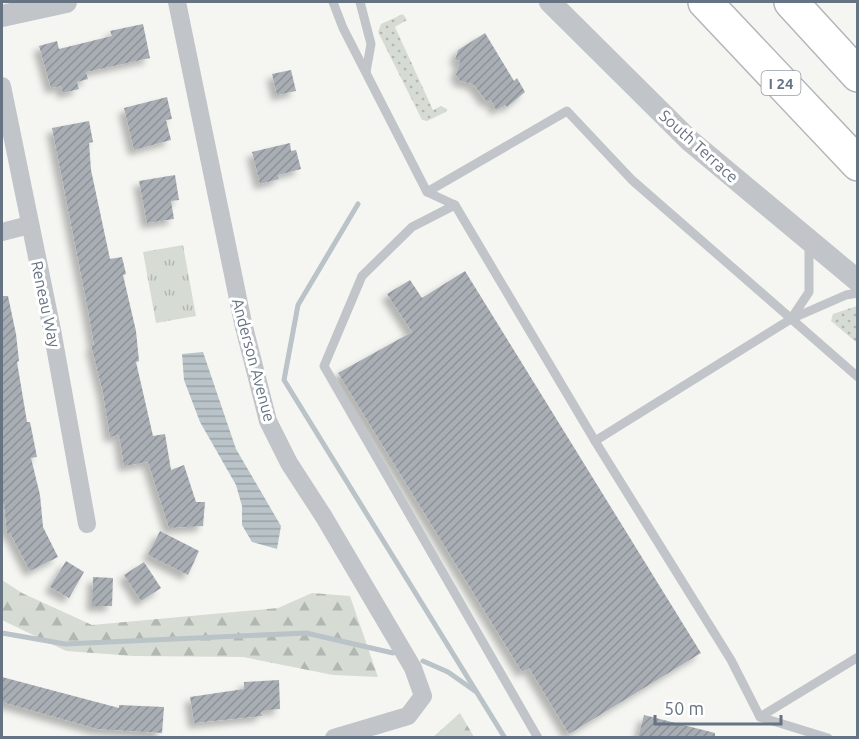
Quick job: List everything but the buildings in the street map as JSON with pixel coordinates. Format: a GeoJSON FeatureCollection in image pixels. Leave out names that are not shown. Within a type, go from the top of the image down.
{"type":"FeatureCollection","features":[{"type":"Feature","properties":{"kind":"highway","name":"I 24"},"geometry":{"type":"LineString","coordinates":[[705,2],[858,165]]}},
{"type":"Feature","properties":{"kind":"highway"},"geometry":{"type":"LineString","coordinates":[[791,2],[858,75]]}},
{"type":"Feature","properties":{"kind":"street"},"geometry":{"type":"LineString","coordinates":[[10,10],[66,2]]}},
{"type":"Feature","properties":{"kind":"street","name":"Anderson Avenue"},"geometry":{"type":"LineString","coordinates":[[177,2],[243,323],[268,421],[289,463],[324,517],[413,668],[423,696],[408,716],[334,738]]}},
{"type":"Feature","properties":{"kind":"street","name":"South Terrace"},"geometry":{"type":"LineString","coordinates":[[549,2],[689,140],[858,281]]}},
{"type":"Feature","properties":{"kind":"street","name":"Reneau Way"},"geometry":{"type":"LineString","coordinates":[[2,86],[52,330],[87,524]]}},
{"type":"Feature","properties":{"kind":"street"},"geometry":{"type":"LineString","coordinates":[[2,231],[29,225]]}},
{"type":"Feature","properties":{"kind":"lane"},"geometry":{"type":"LineString","coordinates":[[333,2],[343,28],[427,192],[455,205],[595,441],[731,660],[760,717],[828,738]]}},
{"type":"Feature","properties":{"kind":"lane"},"geometry":{"type":"LineString","coordinates":[[360,2],[371,44],[366,73]]}},
{"type":"Feature","properties":{"kind":"lane"},"geometry":{"type":"LineString","coordinates":[[427,192],[567,111],[632,180],[858,377]]}},
{"type":"Feature","properties":{"kind":"lane"},"geometry":{"type":"LineString","coordinates":[[455,205],[412,227],[362,276],[324,366],[538,738]]}},
{"type":"Feature","properties":{"kind":"lane"},"geometry":{"type":"LineString","coordinates":[[791,319],[809,292],[810,240]]}},
{"type":"Feature","properties":{"kind":"lane"},"geometry":{"type":"LineString","coordinates":[[595,441],[791,319],[846,295],[858,294]]}},
{"type":"Feature","properties":{"kind":"lane"},"geometry":{"type":"LineString","coordinates":[[760,717],[858,657]]}},
{"type":"Feature","properties":{"kind":"green space"},"geometry":{"type":"Polygon","coordinates":[[[403,14],[407,20],[395,27],[433,110],[441,106],[447,109],[446,112],[427,121],[422,120],[378,32],[381,24],[403,14]]]}},
{"type":"Feature","properties":{"kind":"green space"},"geometry":{"type":"Polygon","coordinates":[[[183,245],[196,316],[156,323],[143,252],[183,245]]]}},
{"type":"Feature","properties":{"kind":"green space"},"geometry":{"type":"Polygon","coordinates":[[[858,306],[857,343],[831,321],[833,314],[858,306]]]}},
{"type":"Feature","properties":{"kind":"green space"},"geometry":{"type":"Polygon","coordinates":[[[2,580],[22,593],[92,625],[278,608],[312,593],[350,596],[378,677],[333,675],[243,657],[133,656],[66,651],[2,620],[2,580]]]}},
{"type":"Feature","properties":{"kind":"green space"},"geometry":{"type":"Polygon","coordinates":[[[460,713],[474,737],[433,737],[460,713]]]}},
{"type":"Feature","properties":{"kind":"shaded area"},"geometry":{"type":"Polygon","coordinates":[[[203,352],[236,449],[281,526],[277,549],[252,542],[242,525],[242,506],[236,485],[200,422],[184,380],[182,354],[203,352]]]}},
{"type":"Feature","properties":{"kind":"waterway"},"geometry":{"type":"LineString","coordinates":[[358,204],[298,305],[284,380],[505,738]]}},
{"type":"Feature","properties":{"kind":"waterway"},"geometry":{"type":"LineString","coordinates":[[2,633],[65,644],[306,633],[393,653]]}},
{"type":"Feature","properties":{"kind":"waterway"},"geometry":{"type":"LineString","coordinates":[[423,661],[448,672],[475,691]]}}]}
